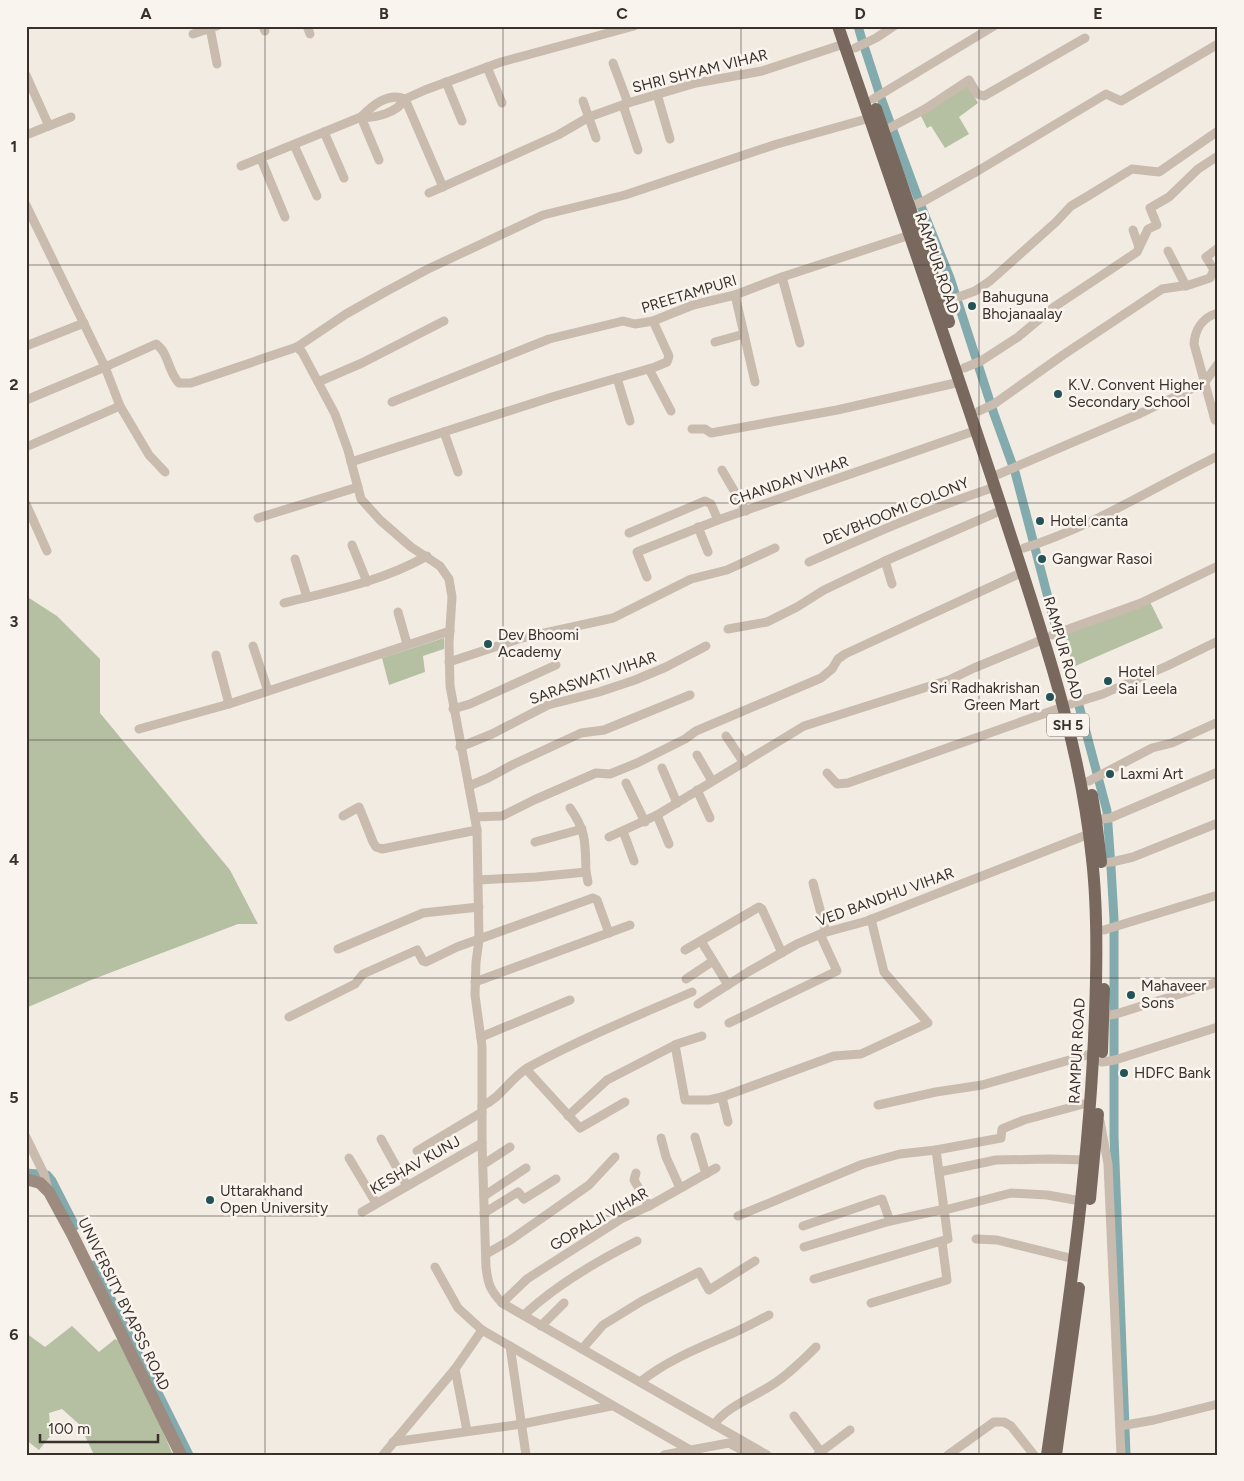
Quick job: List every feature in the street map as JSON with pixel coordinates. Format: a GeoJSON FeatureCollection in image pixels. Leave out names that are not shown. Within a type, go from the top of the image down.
{"type":"FeatureCollection","features":[{"type":"Feature","properties":{"kind":"main road","name":"RAMPUR ROAD"},"geometry":{"type":"LineString","coordinates":[[838,26],[849,46],[870,118],[910,235],[950,338],[960,382],[1023,572],[1073,704],[1081,782],[1090,834],[1096,920],[1096,965],[1106,1059],[1091,1102],[1082,1201],[1047,1455]]}},
{"type":"Feature","properties":{"kind":"main road"},"geometry":{"type":"LineString","coordinates":[[847,26],[849,46],[889,129],[951,300],[950,338],[974,364],[986,408],[1009,470],[1031,546],[1048,637]]}},
{"type":"Feature","properties":{"kind":"main road"},"geometry":{"type":"LineString","coordinates":[[1056,1455],[1085,1241],[1111,1015],[1111,927],[1104,819],[1095,778],[1073,704]]}},
{"type":"Feature","properties":{"kind":"main road"},"geometry":{"type":"LineString","coordinates":[[26,1179],[40,1183],[49,1192]]}},
{"type":"Feature","properties":{"kind":"main road","name":"UNIVERSITY BYAPSS ROAD"},"geometry":{"type":"LineString","coordinates":[[49,1192],[181,1455]]}},
{"type":"Feature","properties":{"kind":"street"},"geometry":{"type":"LineString","coordinates":[[241,166],[360,117],[373,118],[393,110],[405,99],[488,66],[634,26]]}},
{"type":"Feature","properties":{"kind":"street","name":"SHRI SHYAM VIHAR"},"geometry":{"type":"LineString","coordinates":[[429,193],[558,135],[589,117],[696,83],[762,71],[876,38],[894,26]]}},
{"type":"Feature","properties":{"kind":"street"},"geometry":{"type":"LineString","coordinates":[[873,99],[994,26]]}},
{"type":"Feature","properties":{"kind":"street"},"geometry":{"type":"LineString","coordinates":[[193,34],[214,27],[217,64]]}},
{"type":"Feature","properties":{"kind":"street"},"geometry":{"type":"LineString","coordinates":[[889,129],[969,80],[977,94],[984,96],[1085,38]]}},
{"type":"Feature","properties":{"kind":"street"},"geometry":{"type":"LineString","coordinates":[[917,204],[981,169],[1106,94],[1120,102],[1218,44]]}},
{"type":"Feature","properties":{"kind":"street"},"geometry":{"type":"LineString","coordinates":[[613,63],[638,150]]}},
{"type":"Feature","properties":{"kind":"street"},"geometry":{"type":"LineString","coordinates":[[488,66],[502,103]]}},
{"type":"Feature","properties":{"kind":"street"},"geometry":{"type":"LineString","coordinates":[[26,75],[49,126]]}},
{"type":"Feature","properties":{"kind":"street"},"geometry":{"type":"LineString","coordinates":[[446,82],[462,120]]}},
{"type":"Feature","properties":{"kind":"street"},"geometry":{"type":"LineString","coordinates":[[657,94],[670,139]]}},
{"type":"Feature","properties":{"kind":"street"},"geometry":{"type":"LineString","coordinates":[[405,99],[443,187]]}},
{"type":"Feature","properties":{"kind":"street"},"geometry":{"type":"LineString","coordinates":[[583,101],[596,138]]}},
{"type":"Feature","properties":{"kind":"street"},"geometry":{"type":"LineString","coordinates":[[26,135],[71,117]]}},
{"type":"Feature","properties":{"kind":"street"},"geometry":{"type":"LineString","coordinates":[[360,117],[379,160]]}},
{"type":"Feature","properties":{"kind":"street"},"geometry":{"type":"LineString","coordinates":[[26,400],[156,344],[163,348],[174,378],[179,384],[191,383],[297,346],[346,314],[428,269],[543,215],[625,195],[778,144],[870,118]]}},
{"type":"Feature","properties":{"kind":"street"},"geometry":{"type":"LineString","coordinates":[[951,300],[975,291],[990,281],[1056,222],[1071,206],[1132,169],[1159,172],[1218,131]]}},
{"type":"Feature","properties":{"kind":"street"},"geometry":{"type":"LineString","coordinates":[[324,132],[344,178]]}},
{"type":"Feature","properties":{"kind":"street"},"geometry":{"type":"LineString","coordinates":[[294,145],[317,196]]}},
{"type":"Feature","properties":{"kind":"street"},"geometry":{"type":"LineString","coordinates":[[974,364],[1018,337],[1054,306],[1137,252],[1148,229],[1157,225],[1150,208],[1169,197],[1198,169],[1218,156]]}},
{"type":"Feature","properties":{"kind":"street"},"geometry":{"type":"LineString","coordinates":[[261,159],[285,217]]}},
{"type":"Feature","properties":{"kind":"street"},"geometry":{"type":"LineString","coordinates":[[26,205],[29,219],[84,323],[105,367],[120,406],[149,455],[165,472]]}},
{"type":"Feature","properties":{"kind":"street"},"geometry":{"type":"LineString","coordinates":[[1133,230],[1139,247]]}},
{"type":"Feature","properties":{"kind":"street","name":"PREETAMPURI"},"geometry":{"type":"LineString","coordinates":[[392,402],[549,339],[623,321],[635,324],[653,320],[693,306],[735,295],[782,277],[910,235]]}},
{"type":"Feature","properties":{"kind":"street"},"geometry":{"type":"LineString","coordinates":[[986,408],[1162,289],[1186,286],[1210,278],[1214,270],[1206,258],[1218,248]]}},
{"type":"Feature","properties":{"kind":"street"},"geometry":{"type":"LineString","coordinates":[[1168,250],[1186,286]]}},
{"type":"Feature","properties":{"kind":"street"},"geometry":{"type":"LineString","coordinates":[[782,277],[800,342]]}},
{"type":"Feature","properties":{"kind":"street"},"geometry":{"type":"LineString","coordinates":[[735,295],[755,382]]}},
{"type":"Feature","properties":{"kind":"street"},"geometry":{"type":"LineString","coordinates":[[1218,313],[1210,316],[1195,333],[1194,344],[1215,420],[1218,420]]}},
{"type":"Feature","properties":{"kind":"street"},"geometry":{"type":"LineString","coordinates":[[351,462],[667,362],[669,359],[653,320]]}},
{"type":"Feature","properties":{"kind":"street"},"geometry":{"type":"LineString","coordinates":[[318,382],[395,347],[444,321]]}},
{"type":"Feature","properties":{"kind":"street"},"geometry":{"type":"LineString","coordinates":[[26,346],[84,323]]}},
{"type":"Feature","properties":{"kind":"street"},"geometry":{"type":"LineString","coordinates":[[715,342],[744,334]]}},
{"type":"Feature","properties":{"kind":"street"},"geometry":{"type":"LineString","coordinates":[[297,346],[335,414],[361,498],[367,508],[412,546],[440,566],[449,579],[452,597],[449,662],[450,686],[476,830],[479,940],[475,982],[481,1037],[482,1143],[488,1284],[502,1303],[767,1455]]}},
{"type":"Feature","properties":{"kind":"street"},"geometry":{"type":"LineString","coordinates":[[1009,470],[1141,413],[1204,383],[1218,364]]}},
{"type":"Feature","properties":{"kind":"street"},"geometry":{"type":"LineString","coordinates":[[649,369],[671,411]]}},
{"type":"Feature","properties":{"kind":"street"},"geometry":{"type":"LineString","coordinates":[[617,378],[630,422]]}},
{"type":"Feature","properties":{"kind":"street"},"geometry":{"type":"LineString","coordinates":[[692,429],[705,429],[711,433],[729,430],[837,410],[960,382]]}},
{"type":"Feature","properties":{"kind":"street"},"geometry":{"type":"LineString","coordinates":[[26,447],[120,406]]}},
{"type":"Feature","properties":{"kind":"street","name":"CHANDAN VIHAR"},"geometry":{"type":"LineString","coordinates":[[647,577],[637,552],[698,527],[977,430]]}},
{"type":"Feature","properties":{"kind":"street"},"geometry":{"type":"LineString","coordinates":[[444,432],[458,472]]}},
{"type":"Feature","properties":{"kind":"street"},"geometry":{"type":"LineString","coordinates":[[1031,546],[1108,512],[1218,456]]}},
{"type":"Feature","properties":{"kind":"street"},"geometry":{"type":"LineString","coordinates":[[722,470],[746,511]]}},
{"type":"Feature","properties":{"kind":"street"},"geometry":{"type":"LineString","coordinates":[[258,518],[358,486]]}},
{"type":"Feature","properties":{"kind":"street","name":"DEVBHOOMI COLONY"},"geometry":{"type":"LineString","coordinates":[[809,562],[952,501],[995,487]]}},
{"type":"Feature","properties":{"kind":"street"},"geometry":{"type":"LineString","coordinates":[[629,533],[705,501],[711,504],[718,520]]}},
{"type":"Feature","properties":{"kind":"street"},"geometry":{"type":"LineString","coordinates":[[27,507],[47,551]]}},
{"type":"Feature","properties":{"kind":"street"},"geometry":{"type":"LineString","coordinates":[[728,629],[767,622],[797,607],[824,590],[1002,510]]}},
{"type":"Feature","properties":{"kind":"street"},"geometry":{"type":"LineString","coordinates":[[698,527],[708,552]]}},
{"type":"Feature","properties":{"kind":"street"},"geometry":{"type":"LineString","coordinates":[[352,545],[367,582]]}},
{"type":"Feature","properties":{"kind":"street"},"geometry":{"type":"LineString","coordinates":[[449,662],[522,638],[613,618],[692,579],[727,570],[775,548]]}},
{"type":"Feature","properties":{"kind":"street"},"geometry":{"type":"LineString","coordinates":[[284,603],[367,582],[406,568],[427,556]]}},
{"type":"Feature","properties":{"kind":"street"},"geometry":{"type":"LineString","coordinates":[[295,559],[307,597]]}},
{"type":"Feature","properties":{"kind":"street"},"geometry":{"type":"LineString","coordinates":[[885,561],[892,584]]}},
{"type":"Feature","properties":{"kind":"street"},"geometry":{"type":"LineString","coordinates":[[609,836],[657,815],[804,726],[949,680],[1048,637],[1141,603],[1218,566]]}},
{"type":"Feature","properties":{"kind":"street"},"geometry":{"type":"LineString","coordinates":[[475,817],[502,816],[596,773],[610,774],[637,763],[685,739],[696,731],[821,678],[832,670],[838,659],[844,654],[1023,572]]}},
{"type":"Feature","properties":{"kind":"street"},"geometry":{"type":"LineString","coordinates":[[398,612],[407,644]]}},
{"type":"Feature","properties":{"kind":"street"},"geometry":{"type":"LineString","coordinates":[[139,729],[229,704],[450,631]]}},
{"type":"Feature","properties":{"kind":"street"},"geometry":{"type":"LineString","coordinates":[[827,774],[837,784],[848,783],[1103,694],[1218,641]]}},
{"type":"Feature","properties":{"kind":"street"},"geometry":{"type":"LineString","coordinates":[[254,646],[268,691]]}},
{"type":"Feature","properties":{"kind":"street","name":"SARASWATI VIHAR"},"geometry":{"type":"LineString","coordinates":[[460,747],[492,734],[548,706],[635,680],[666,667],[706,646]]}},
{"type":"Feature","properties":{"kind":"street"},"geometry":{"type":"LineString","coordinates":[[216,655],[229,704]]}},
{"type":"Feature","properties":{"kind":"street"},"geometry":{"type":"LineString","coordinates":[[454,709],[470,704],[556,665]]}},
{"type":"Feature","properties":{"kind":"street"},"geometry":{"type":"LineString","coordinates":[[469,786],[581,733],[604,730],[690,695]]}},
{"type":"Feature","properties":{"kind":"street"},"geometry":{"type":"LineString","coordinates":[[1095,778],[1152,748],[1172,743],[1218,722]]}},
{"type":"Feature","properties":{"kind":"street"},"geometry":{"type":"LineString","coordinates":[[726,736],[744,764]]}},
{"type":"Feature","properties":{"kind":"street"},"geometry":{"type":"LineString","coordinates":[[697,755],[712,781]]}},
{"type":"Feature","properties":{"kind":"street"},"geometry":{"type":"LineString","coordinates":[[662,768],[677,803]]}},
{"type":"Feature","properties":{"kind":"street"},"geometry":{"type":"LineString","coordinates":[[1104,819],[1218,772]]}},
{"type":"Feature","properties":{"kind":"street"},"geometry":{"type":"LineString","coordinates":[[626,783],[644,822]]}},
{"type":"Feature","properties":{"kind":"street"},"geometry":{"type":"LineString","coordinates":[[697,790],[710,818]]}},
{"type":"Feature","properties":{"kind":"street"},"geometry":{"type":"LineString","coordinates":[[343,816],[359,807],[373,842],[376,847],[382,849],[476,830]]}},
{"type":"Feature","properties":{"kind":"street"},"geometry":{"type":"LineString","coordinates":[[570,808],[580,822],[585,839],[588,882]]}},
{"type":"Feature","properties":{"kind":"street"},"geometry":{"type":"LineString","coordinates":[[657,815],[669,844]]}},
{"type":"Feature","properties":{"kind":"street"},"geometry":{"type":"LineString","coordinates":[[1107,863],[1133,856],[1218,823]]}},
{"type":"Feature","properties":{"kind":"street"},"geometry":{"type":"LineString","coordinates":[[535,842],[582,829]]}},
{"type":"Feature","properties":{"kind":"street"},"geometry":{"type":"LineString","coordinates":[[623,831],[634,861]]}},
{"type":"Feature","properties":{"kind":"street","name":"VED BANDHU VIHAR"},"geometry":{"type":"LineString","coordinates":[[698,1004],[782,953],[823,933],[871,919],[1090,834]]}},
{"type":"Feature","properties":{"kind":"street"},"geometry":{"type":"LineString","coordinates":[[478,880],[586,872]]}},
{"type":"Feature","properties":{"kind":"street"},"geometry":{"type":"LineString","coordinates":[[730,1023],[837,971],[823,933],[813,883]]}},
{"type":"Feature","properties":{"kind":"street"},"geometry":{"type":"LineString","coordinates":[[1111,927],[1218,895]]}},
{"type":"Feature","properties":{"kind":"street"},"geometry":{"type":"LineString","coordinates":[[289,1017],[355,984],[363,974],[417,950],[423,961],[426,962],[457,947],[593,898],[597,900],[609,933]]}},
{"type":"Feature","properties":{"kind":"street"},"geometry":{"type":"LineString","coordinates":[[338,949],[423,913],[479,907]]}},
{"type":"Feature","properties":{"kind":"street"},"geometry":{"type":"LineString","coordinates":[[684,950],[760,908],[782,953]]}},
{"type":"Feature","properties":{"kind":"street"},"geometry":{"type":"LineString","coordinates":[[675,1045],[685,1100],[709,1100],[834,1056],[861,1054],[928,1023],[884,972],[871,919]]}},
{"type":"Feature","properties":{"kind":"street"},"geometry":{"type":"LineString","coordinates":[[475,982],[630,925]]}},
{"type":"Feature","properties":{"kind":"street"},"geometry":{"type":"LineString","coordinates":[[701,941],[728,985]]}},
{"type":"Feature","properties":{"kind":"street"},"geometry":{"type":"LineString","coordinates":[[686,979],[713,962]]}},
{"type":"Feature","properties":{"kind":"street"},"geometry":{"type":"LineString","coordinates":[[1111,1015],[1218,982]]}},
{"type":"Feature","properties":{"kind":"street"},"geometry":{"type":"LineString","coordinates":[[417,1151],[490,1103],[526,1069],[571,1044],[692,992]]}},
{"type":"Feature","properties":{"kind":"street"},"geometry":{"type":"LineString","coordinates":[[481,1037],[570,1000]]}},
{"type":"Feature","properties":{"kind":"street"},"geometry":{"type":"LineString","coordinates":[[878,1105],[1106,1059],[1218,1027]]}},
{"type":"Feature","properties":{"kind":"street"},"geometry":{"type":"LineString","coordinates":[[568,1116],[606,1080],[675,1045],[702,1036]]}},
{"type":"Feature","properties":{"kind":"street"},"geometry":{"type":"LineString","coordinates":[[526,1069],[580,1128],[625,1102]]}},
{"type":"Feature","properties":{"kind":"street"},"geometry":{"type":"LineString","coordinates":[[722,1097],[728,1122]]}},
{"type":"Feature","properties":{"kind":"street"},"geometry":{"type":"LineString","coordinates":[[738,1216],[863,1164],[900,1154],[936,1150],[1003,1137],[1002,1129],[1024,1120],[1091,1102]]}},
{"type":"Feature","properties":{"kind":"street"},"geometry":{"type":"LineString","coordinates":[[1098,1115],[1108,1164],[1123,1426],[1121,1455]]}},
{"type":"Feature","properties":{"kind":"street"},"geometry":{"type":"LineString","coordinates":[[26,1137],[44,1174],[49,1192]]}},
{"type":"Feature","properties":{"kind":"street"},"geometry":{"type":"LineString","coordinates":[[695,1137],[706,1174]]}},
{"type":"Feature","properties":{"kind":"street"},"geometry":{"type":"LineString","coordinates":[[661,1138],[666,1157],[680,1188]]}},
{"type":"Feature","properties":{"kind":"street"},"geometry":{"type":"LineString","coordinates":[[381,1139],[407,1186]]}},
{"type":"Feature","properties":{"kind":"street","name":"KESHAV KUNJ"},"geometry":{"type":"LineString","coordinates":[[362,1212],[482,1143]]}},
{"type":"Feature","properties":{"kind":"street"},"geometry":{"type":"LineString","coordinates":[[484,1164],[510,1147]]}},
{"type":"Feature","properties":{"kind":"street"},"geometry":{"type":"LineString","coordinates":[[814,1279],[947,1241],[949,1237],[936,1150]]}},
{"type":"Feature","properties":{"kind":"street"},"geometry":{"type":"LineString","coordinates":[[486,1254],[509,1242],[589,1185],[615,1157]]}},
{"type":"Feature","properties":{"kind":"street"},"geometry":{"type":"LineString","coordinates":[[349,1158],[376,1204]]}},
{"type":"Feature","properties":{"kind":"street"},"geometry":{"type":"LineString","coordinates":[[939,1172],[996,1160],[1085,1160]]}},
{"type":"Feature","properties":{"kind":"street"},"geometry":{"type":"LineString","coordinates":[[484,1196],[526,1168]]}},
{"type":"Feature","properties":{"kind":"street","name":"GOPALJI VIHAR"},"geometry":{"type":"LineString","coordinates":[[502,1303],[527,1279],[620,1219],[649,1206],[716,1168]]}},
{"type":"Feature","properties":{"kind":"street"},"geometry":{"type":"LineString","coordinates":[[636,1173],[634,1180],[649,1206]]}},
{"type":"Feature","properties":{"kind":"street"},"geometry":{"type":"LineString","coordinates":[[484,1213],[518,1192],[524,1199],[556,1179]]}},
{"type":"Feature","properties":{"kind":"street"},"geometry":{"type":"LineString","coordinates":[[804,1247],[890,1221],[1010,1193],[1047,1195],[1082,1201]]}},
{"type":"Feature","properties":{"kind":"street"},"geometry":{"type":"LineString","coordinates":[[803,1226],[882,1199],[890,1221]]}},
{"type":"Feature","properties":{"kind":"street"},"geometry":{"type":"LineString","coordinates":[[976,1239],[997,1240],[1074,1259]]}},
{"type":"Feature","properties":{"kind":"street"},"geometry":{"type":"LineString","coordinates":[[524,1316],[541,1299],[596,1262],[637,1241]]}},
{"type":"Feature","properties":{"kind":"street"},"geometry":{"type":"LineString","coordinates":[[871,1303],[947,1280],[942,1242]]}},
{"type":"Feature","properties":{"kind":"street"},"geometry":{"type":"LineString","coordinates":[[582,1349],[603,1326],[642,1301],[683,1280],[699,1272],[709,1290],[755,1261]]}},
{"type":"Feature","properties":{"kind":"street"},"geometry":{"type":"LineString","coordinates":[[435,1267],[458,1308],[482,1330],[690,1450]]}},
{"type":"Feature","properties":{"kind":"street"},"geometry":{"type":"LineString","coordinates":[[542,1326],[564,1303]]}},
{"type":"Feature","properties":{"kind":"street"},"geometry":{"type":"LineString","coordinates":[[640,1382],[679,1356],[729,1335],[769,1315]]}},
{"type":"Feature","properties":{"kind":"street"},"geometry":{"type":"LineString","coordinates":[[383,1455],[455,1370],[482,1330]]}},
{"type":"Feature","properties":{"kind":"street"},"geometry":{"type":"LineString","coordinates":[[510,1346],[526,1455]]}},
{"type":"Feature","properties":{"kind":"street"},"geometry":{"type":"LineString","coordinates":[[714,1425],[725,1413],[774,1384],[793,1370],[816,1347]]}},
{"type":"Feature","properties":{"kind":"street"},"geometry":{"type":"LineString","coordinates":[[455,1370],[467,1431]]}},
{"type":"Feature","properties":{"kind":"street"},"geometry":{"type":"LineString","coordinates":[[1123,1426],[1218,1404]]}},
{"type":"Feature","properties":{"kind":"street"},"geometry":{"type":"LineString","coordinates":[[393,1442],[522,1424],[611,1406]]}},
{"type":"Feature","properties":{"kind":"street"},"geometry":{"type":"LineString","coordinates":[[794,1416],[819,1453],[850,1430]]}},
{"type":"Feature","properties":{"kind":"street"},"geometry":{"type":"LineString","coordinates":[[948,1455],[994,1422],[1004,1422],[1011,1426],[1032,1454]]}},
{"type":"Feature","properties":{"kind":"street"},"geometry":{"type":"LineString","coordinates":[[664,1455],[729,1443],[750,1455]]}},
{"type":"Feature","properties":{"kind":"green space"},"geometry":{"type":"Polygon","coordinates":[[[967,84],[978,103],[959,117],[969,134],[945,148],[931,126],[927,128],[920,114],[967,84]]]}},
{"type":"Feature","properties":{"kind":"green space"},"geometry":{"type":"Polygon","coordinates":[[[26,596],[57,616],[100,659],[100,713],[230,870],[258,924],[238,924],[91,980],[26,1008],[26,596]]]}},
{"type":"Feature","properties":{"kind":"green space"},"geometry":{"type":"Polygon","coordinates":[[[1150,602],[1163,628],[1073,667],[1064,634],[1150,602]]]}},
{"type":"Feature","properties":{"kind":"green space"},"geometry":{"type":"Polygon","coordinates":[[[444,638],[444,649],[423,656],[425,672],[389,685],[382,658],[444,638]]]}},
{"type":"Feature","properties":{"kind":"green space"},"geometry":{"type":"Polygon","coordinates":[[[72,1326],[99,1352],[115,1339],[125,1344],[173,1455],[94,1455],[80,1425],[62,1409],[49,1413],[51,1435],[39,1450],[26,1440],[26,1333],[45,1347],[72,1326]]]}},
{"type":"Feature","properties":{"kind":"waterway"},"geometry":{"type":"LineString","coordinates":[[858,26],[862,40]]}},
{"type":"Feature","properties":{"kind":"waterway"},"geometry":{"type":"LineString","coordinates":[[865,49],[879,92]]}},
{"type":"Feature","properties":{"kind":"waterway"},"geometry":{"type":"LineString","coordinates":[[881,98],[950,278],[1015,472],[1056,628]]}},
{"type":"Feature","properties":{"kind":"waterway"},"geometry":{"type":"LineString","coordinates":[[1074,687],[1107,811],[1111,867],[1114,919],[1114,1136],[1126,1455]]}},
{"type":"Feature","properties":{"kind":"waterway"},"geometry":{"type":"LineString","coordinates":[[26,1173],[38,1174]]}},
{"type":"Feature","properties":{"kind":"waterway"},"geometry":{"type":"LineString","coordinates":[[47,1175],[75,1226]]}},
{"type":"Feature","properties":{"kind":"waterway"},"geometry":{"type":"LineString","coordinates":[[94,1265],[189,1455]]}},
{"type":"Feature","properties":{"kind":"place","name":"Bahuguna Bhojanaalay"},"geometry":{"type":"Point","coordinates":[972,306]}},
{"type":"Feature","properties":{"kind":"place","name":"K.V. Convent Higher Secondary School"},"geometry":{"type":"Point","coordinates":[1058,394]}},
{"type":"Feature","properties":{"kind":"place","name":"Hotel canta"},"geometry":{"type":"Point","coordinates":[1040,521]}},
{"type":"Feature","properties":{"kind":"place","name":"Gangwar Rasoi"},"geometry":{"type":"Point","coordinates":[1042,559]}},
{"type":"Feature","properties":{"kind":"place","name":"Dev Bhoomi Academy"},"geometry":{"type":"Point","coordinates":[488,644]}},
{"type":"Feature","properties":{"kind":"place","name":"Hotel Sai Leela"},"geometry":{"type":"Point","coordinates":[1108,681]}},
{"type":"Feature","properties":{"kind":"place","name":"Sri Radhakrishan Green Mart"},"geometry":{"type":"Point","coordinates":[1050,697]}},
{"type":"Feature","properties":{"kind":"place","name":"Laxmi Art"},"geometry":{"type":"Point","coordinates":[1110,774]}},
{"type":"Feature","properties":{"kind":"place","name":"Mahaveer Sons"},"geometry":{"type":"Point","coordinates":[1131,995]}},
{"type":"Feature","properties":{"kind":"place","name":"HDFC Bank"},"geometry":{"type":"Point","coordinates":[1124,1073]}},
{"type":"Feature","properties":{"kind":"place","name":"Uttarakhand Open University"},"geometry":{"type":"Point","coordinates":[210,1200]}}]}
